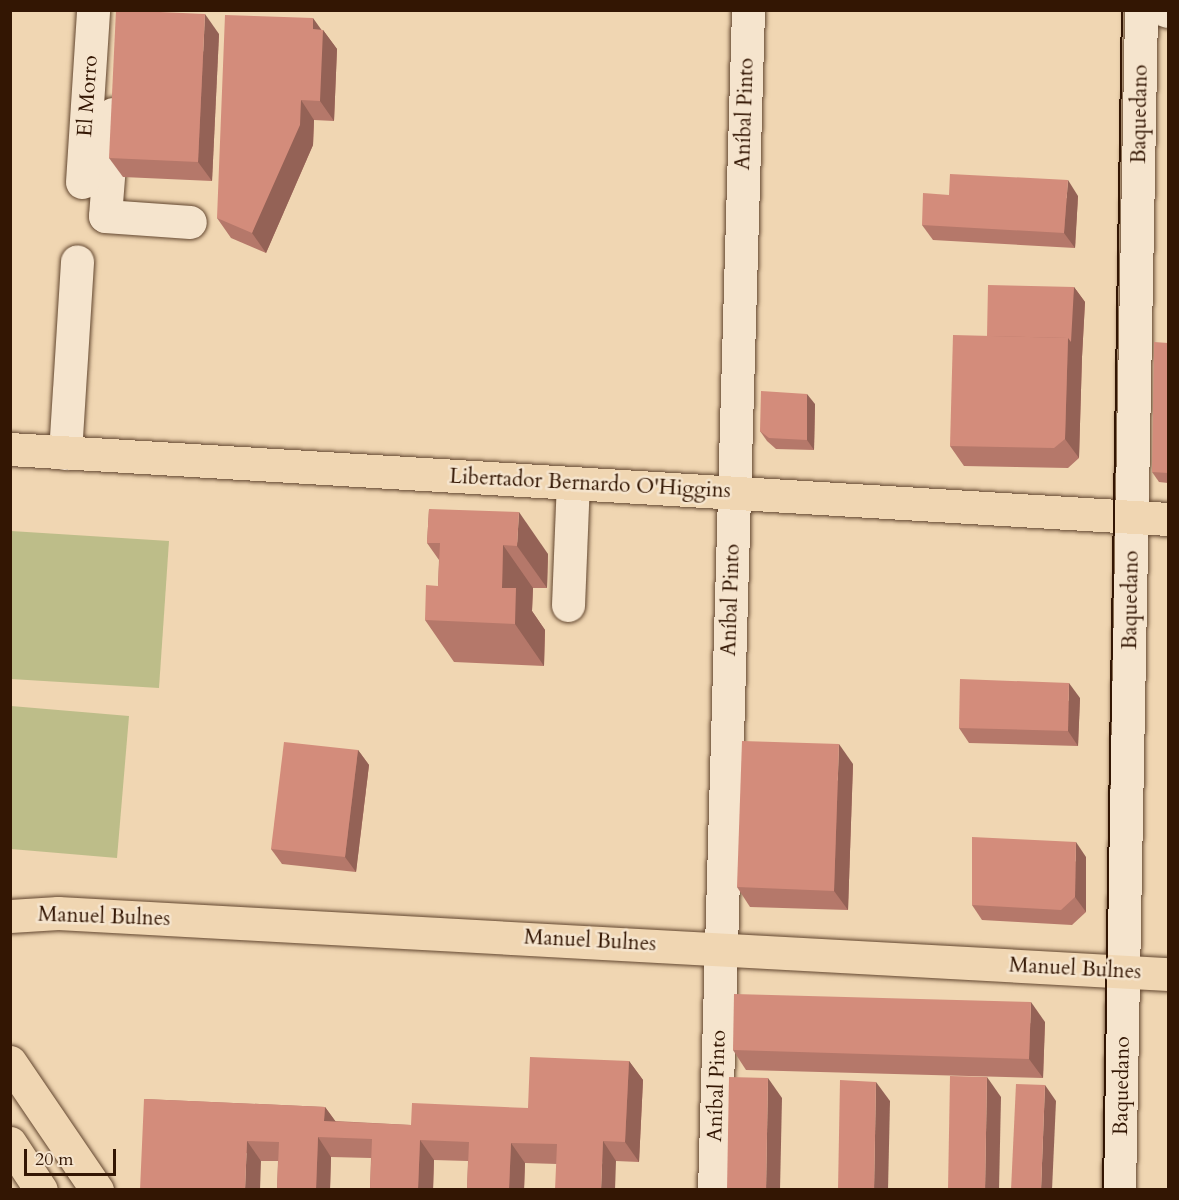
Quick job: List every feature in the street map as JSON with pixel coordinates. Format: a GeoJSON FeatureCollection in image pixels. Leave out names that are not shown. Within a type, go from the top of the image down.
{"type":"FeatureCollection","features":[{"type":"Feature","properties":{"kind":"main road","name":"Libertador Bernardo O'Higgins"},"geometry":{"type":"LineString","coordinates":[[10,449],[1168,519]]}},
{"type":"Feature","properties":{"kind":"main road","name":"Manuel Bulnes"},"geometry":{"type":"LineString","coordinates":[[10,916],[58,913],[721,947],[1168,974]]}},
{"type":"Feature","properties":{"kind":"main road"},"geometry":{"type":"LineString","coordinates":[[10,1062],[97,1190]]}},
{"type":"Feature","properties":{"kind":"main road"},"geometry":{"type":"LineString","coordinates":[[10,1143],[41,1190]]}},
{"type":"Feature","properties":{"kind":"street","name":"El Morro"},"geometry":{"type":"LineString","coordinates":[[82,182],[93,10]]}},
{"type":"Feature","properties":{"kind":"street"},"geometry":{"type":"LineString","coordinates":[[121,10],[105,216],[190,222]]}},
{"type":"Feature","properties":{"kind":"street","name":"Aníbal Pinto"},"geometry":{"type":"LineString","coordinates":[[714,1190],[748,10]]}},
{"type":"Feature","properties":{"kind":"street","name":"Baquedano"},"geometry":{"type":"LineString","coordinates":[[1119,1190],[1142,10]]}},
{"type":"Feature","properties":{"kind":"street"},"geometry":{"type":"LineString","coordinates":[[65,453],[77,261]]}},
{"type":"Feature","properties":{"kind":"street"},"geometry":{"type":"LineString","coordinates":[[568,605],[573,483]]}},
{"type":"Feature","properties":{"kind":"green space"},"geometry":{"type":"Polygon","coordinates":[[[11,531],[169,541],[159,688],[11,679],[11,531]]]}},
{"type":"Feature","properties":{"kind":"green space"},"geometry":{"type":"Polygon","coordinates":[[[11,706],[129,716],[117,858],[11,849],[11,706]]]}},
{"type":"Feature","properties":{"kind":"building"},"geometry":{"type":"Polygon","coordinates":[[[116,10],[205,14],[198,162],[109,158],[116,10]]]}},
{"type":"Feature","properties":{"kind":"building"},"geometry":{"type":"Polygon","coordinates":[[[225,15],[313,18],[313,29],[323,30],[320,101],[301,100],[300,125],[252,233],[217,218],[225,15]]]}},
{"type":"Feature","properties":{"kind":"building"},"geometry":{"type":"Polygon","coordinates":[[[950,174],[1068,180],[1064,233],[922,225],[923,193],[949,195],[950,174]]]}},
{"type":"Feature","properties":{"kind":"building"},"geometry":{"type":"Polygon","coordinates":[[[988,285],[1074,287],[1071,342],[1068,338],[987,336],[988,285]]]}},
{"type":"Feature","properties":{"kind":"building"},"geometry":{"type":"Polygon","coordinates":[[[953,335],[1068,338],[1065,439],[1054,448],[950,446],[953,335]]]}},
{"type":"Feature","properties":{"kind":"building"},"geometry":{"type":"Polygon","coordinates":[[[1154,342],[1168,343],[1168,473],[1152,472],[1154,342]]]}},
{"type":"Feature","properties":{"kind":"building"},"geometry":{"type":"Polygon","coordinates":[[[761,391],[807,394],[807,440],[769,438],[760,431],[761,391]]]}},
{"type":"Feature","properties":{"kind":"building"},"geometry":{"type":"Polygon","coordinates":[[[429,509],[519,512],[517,546],[503,545],[502,588],[516,588],[515,624],[425,620],[426,585],[438,586],[440,543],[427,543],[429,509]]]}},
{"type":"Feature","properties":{"kind":"building"},"geometry":{"type":"Polygon","coordinates":[[[960,679],[1069,683],[1068,731],[959,728],[960,679]]]}},
{"type":"Feature","properties":{"kind":"building"},"geometry":{"type":"Polygon","coordinates":[[[742,741],[839,744],[834,891],[737,887],[742,741]]]}},
{"type":"Feature","properties":{"kind":"building"},"geometry":{"type":"Polygon","coordinates":[[[284,742],[358,750],[345,857],[271,849],[284,742]]]}},
{"type":"Feature","properties":{"kind":"building"},"geometry":{"type":"Polygon","coordinates":[[[972,837],[1076,842],[1075,897],[1061,910],[972,905],[972,837]]]}},
{"type":"Feature","properties":{"kind":"building"},"geometry":{"type":"Polygon","coordinates":[[[734,994],[1031,1002],[1029,1059],[733,1050],[734,994]]]}},
{"type":"Feature","properties":{"kind":"building"},"geometry":{"type":"Polygon","coordinates":[[[530,1057],[629,1061],[625,1142],[603,1141],[601,1190],[555,1190],[557,1144],[511,1143],[509,1190],[467,1190],[469,1142],[420,1140],[418,1190],[370,1190],[372,1139],[318,1137],[316,1190],[277,1190],[279,1142],[247,1141],[245,1190],[140,1190],[144,1099],[325,1107],[324,1121],[411,1125],[412,1103],[528,1108],[530,1057]]]}},
{"type":"Feature","properties":{"kind":"building"},"geometry":{"type":"Polygon","coordinates":[[[950,1076],[987,1077],[985,1190],[948,1190],[950,1076]]]}},
{"type":"Feature","properties":{"kind":"building"},"geometry":{"type":"Polygon","coordinates":[[[729,1077],[768,1078],[766,1190],[727,1190],[729,1077]]]}},
{"type":"Feature","properties":{"kind":"building"},"geometry":{"type":"Polygon","coordinates":[[[840,1080],[876,1082],[874,1190],[838,1190],[840,1080]]]}},
{"type":"Feature","properties":{"kind":"building"},"geometry":{"type":"Polygon","coordinates":[[[1016,1084],[1045,1085],[1041,1190],[1011,1190],[1016,1084]]]}},
{"type":"Feature","properties":{"kind":"tram line"},"geometry":{"type":"LineString","coordinates":[[1103,1190],[1122,10]]}}]}
